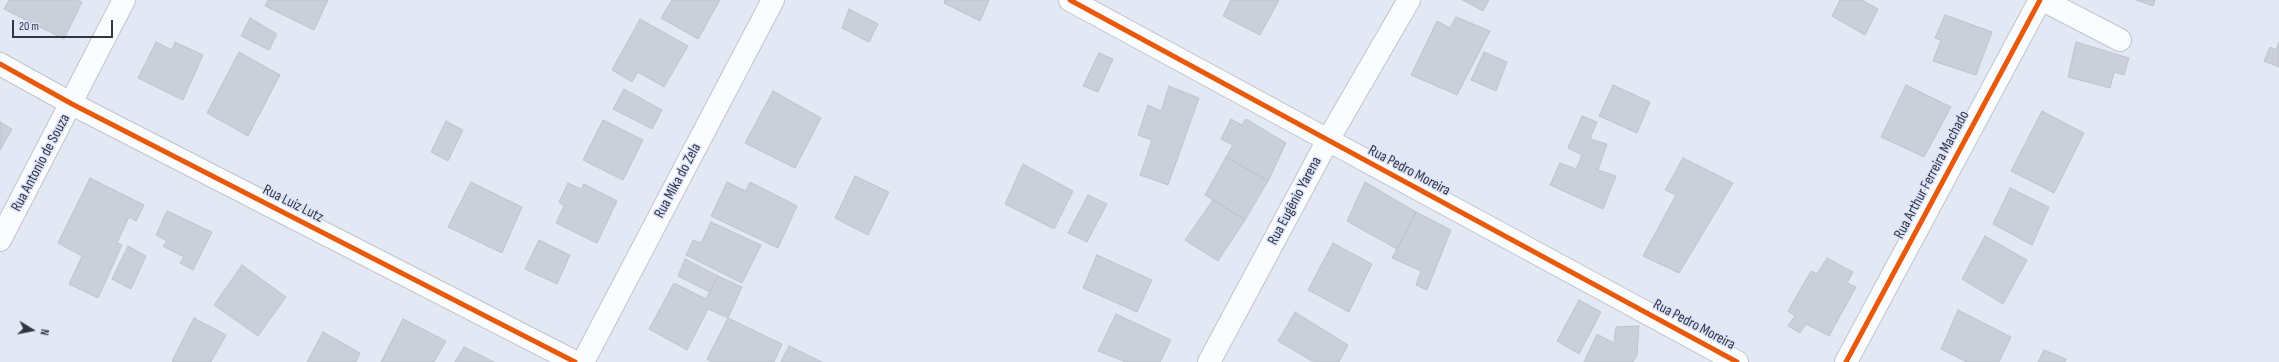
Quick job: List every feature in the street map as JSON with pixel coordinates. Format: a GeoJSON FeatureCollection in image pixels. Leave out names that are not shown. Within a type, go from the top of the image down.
{"type":"FeatureCollection","features":[{"type":"Feature","properties":{"kind":"street","name":"Rua Antonio de Souza"},"geometry":{"type":"LineString","coordinates":[[0,240],[72,104],[124,0]]}},
{"type":"Feature","properties":{"kind":"street","name":"Rua Mika do Zela"},"geometry":{"type":"LineString","coordinates":[[583,362],[773,0]]}},
{"type":"Feature","properties":{"kind":"street","name":"Rua Pedro Moreira"},"geometry":{"type":"LineString","coordinates":[[1070,0],[1737,362]]}},
{"type":"Feature","properties":{"kind":"street","name":"Rua Eugênio Yarena"},"geometry":{"type":"LineString","coordinates":[[1209,362],[1328,140],[1409,0]]}},
{"type":"Feature","properties":{"kind":"street"},"geometry":{"type":"LineString","coordinates":[[2042,0],[2120,40]]}},
{"type":"Feature","properties":{"kind":"street","name":"Rua Arthur Ferreira Machado"},"geometry":{"type":"LineString","coordinates":[[1846,362],[2042,0]]}},
{"type":"Feature","properties":{"kind":"street","name":"Rua Luiz Lutz"},"geometry":{"type":"LineString","coordinates":[[0,64],[72,104],[576,362]]}},
{"type":"Feature","properties":{"kind":"building"},"geometry":{"type":"Polygon","coordinates":[[[9,0],[78,0],[82,2],[64,39],[4,9],[9,0]]]}},
{"type":"Feature","properties":{"kind":"building"},"geometry":{"type":"Polygon","coordinates":[[[268,0],[328,0],[314,30],[265,6],[268,0]]]}},
{"type":"Feature","properties":{"kind":"building"},"geometry":{"type":"Polygon","coordinates":[[[672,0],[720,0],[698,39],[661,18],[672,0]]]}},
{"type":"Feature","properties":{"kind":"building"},"geometry":{"type":"Polygon","coordinates":[[[945,0],[989,0],[980,21],[944,3],[945,0]]]}},
{"type":"Feature","properties":{"kind":"building"},"geometry":{"type":"Polygon","coordinates":[[[1231,0],[1279,0],[1260,35],[1223,16],[1231,0]]]}},
{"type":"Feature","properties":{"kind":"building"},"geometry":{"type":"Polygon","coordinates":[[[1463,0],[1489,0],[1483,11],[1463,0]]]}},
{"type":"Feature","properties":{"kind":"building"},"geometry":{"type":"Polygon","coordinates":[[[1840,0],[1862,0],[1878,9],[1865,35],[1832,16],[1840,0]]]}},
{"type":"Feature","properties":{"kind":"building"},"geometry":{"type":"Polygon","coordinates":[[[2136,0],[2155,0],[2153,6],[2136,0]]]}},
{"type":"Feature","properties":{"kind":"building"},"geometry":{"type":"Polygon","coordinates":[[[849,9],[878,24],[869,42],[842,28],[849,9]]]}},
{"type":"Feature","properties":{"kind":"building"},"geometry":{"type":"Polygon","coordinates":[[[1945,15],[1992,32],[1976,75],[1933,61],[1941,40],[1935,38],[1945,15]]]}},
{"type":"Feature","properties":{"kind":"building"},"geometry":{"type":"Polygon","coordinates":[[[1456,17],[1490,31],[1457,95],[1411,75],[1437,21],[1450,28],[1456,17]]]}},
{"type":"Feature","properties":{"kind":"building"},"geometry":{"type":"Polygon","coordinates":[[[250,18],[277,34],[269,50],[241,36],[250,18]]]}},
{"type":"Feature","properties":{"kind":"building"},"geometry":{"type":"Polygon","coordinates":[[[640,19],[688,46],[664,87],[638,72],[632,82],[612,70],[640,19]]]}},
{"type":"Feature","properties":{"kind":"building"},"geometry":{"type":"Polygon","coordinates":[[[156,42],[172,50],[175,42],[203,55],[183,100],[138,78],[156,42]]]}},
{"type":"Feature","properties":{"kind":"building"},"geometry":{"type":"Polygon","coordinates":[[[2076,42],[2129,58],[2124,75],[2114,72],[2110,88],[2068,77],[2076,42]]]}},
{"type":"Feature","properties":{"kind":"building"},"geometry":{"type":"Polygon","coordinates":[[[2279,42],[2279,67],[2264,61],[2270,47],[2276,50],[2279,42]]]}},
{"type":"Feature","properties":{"kind":"building"},"geometry":{"type":"Polygon","coordinates":[[[239,52],[280,75],[248,136],[207,113],[239,52]]]}},
{"type":"Feature","properties":{"kind":"building"},"geometry":{"type":"Polygon","coordinates":[[[1484,52],[1507,62],[1496,91],[1471,80],[1484,52]]]}},
{"type":"Feature","properties":{"kind":"building"},"geometry":{"type":"Polygon","coordinates":[[[1099,53],[1113,59],[1098,92],[1083,86],[1099,53]]]}},
{"type":"Feature","properties":{"kind":"building"},"geometry":{"type":"Polygon","coordinates":[[[1613,85],[1650,102],[1637,133],[1599,116],[1613,85]]]}},
{"type":"Feature","properties":{"kind":"building"},"geometry":{"type":"Polygon","coordinates":[[[1906,85],[1951,107],[1924,157],[1881,137],[1906,85]]]}},
{"type":"Feature","properties":{"kind":"building"},"geometry":{"type":"Polygon","coordinates":[[[1169,86],[1199,98],[1168,185],[1140,175],[1152,140],[1138,135],[1148,105],[1161,111],[1169,86]]]}},
{"type":"Feature","properties":{"kind":"building"},"geometry":{"type":"Polygon","coordinates":[[[624,89],[662,110],[652,129],[613,109],[624,89]]]}},
{"type":"Feature","properties":{"kind":"building"},"geometry":{"type":"Polygon","coordinates":[[[773,91],[821,118],[795,168],[745,143],[773,91]]]}},
{"type":"Feature","properties":{"kind":"building"},"geometry":{"type":"Polygon","coordinates":[[[2042,111],[2084,133],[2054,193],[2011,171],[2042,111]]]}},
{"type":"Feature","properties":{"kind":"building"},"geometry":{"type":"Polygon","coordinates":[[[1582,116],[1597,122],[1590,139],[1607,144],[1598,170],[1616,176],[1603,209],[1550,185],[1560,163],[1576,169],[1582,155],[1568,148],[1582,116]]]}},
{"type":"Feature","properties":{"kind":"building"},"geometry":{"type":"Polygon","coordinates":[[[1231,119],[1242,125],[1246,119],[1286,143],[1268,181],[1226,157],[1233,145],[1221,139],[1231,119]]]}},
{"type":"Feature","properties":{"kind":"building"},"geometry":{"type":"Polygon","coordinates":[[[603,120],[643,140],[623,180],[583,160],[603,120]]]}},
{"type":"Feature","properties":{"kind":"building"},"geometry":{"type":"Polygon","coordinates":[[[446,121],[463,130],[448,161],[431,152],[446,121]]]}},
{"type":"Feature","properties":{"kind":"building"},"geometry":{"type":"Polygon","coordinates":[[[0,122],[12,129],[0,150],[0,122]]]}},
{"type":"Feature","properties":{"kind":"building"},"geometry":{"type":"Polygon","coordinates":[[[1226,157],[1268,181],[1245,220],[1205,195],[1226,157]]]}},
{"type":"Feature","properties":{"kind":"building"},"geometry":{"type":"Polygon","coordinates":[[[1683,158],[1733,183],[1679,273],[1643,256],[1676,195],[1665,190],[1683,158]]]}},
{"type":"Feature","properties":{"kind":"building"},"geometry":{"type":"Polygon","coordinates":[[[1023,164],[1073,191],[1054,229],[1005,204],[1023,164]]]}},
{"type":"Feature","properties":{"kind":"building"},"geometry":{"type":"Polygon","coordinates":[[[855,176],[889,192],[868,235],[835,218],[855,176]]]}},
{"type":"Feature","properties":{"kind":"building"},"geometry":{"type":"Polygon","coordinates":[[[90,178],[144,205],[136,221],[129,217],[117,243],[122,245],[98,298],[69,284],[82,256],[58,243],[90,178]]]}},
{"type":"Feature","properties":{"kind":"building"},"geometry":{"type":"Polygon","coordinates":[[[471,182],[522,207],[502,253],[448,227],[471,182]]]}},
{"type":"Feature","properties":{"kind":"building"},"geometry":{"type":"Polygon","coordinates":[[[727,182],[746,191],[750,182],[797,206],[778,248],[711,216],[727,182]]]}},
{"type":"Feature","properties":{"kind":"building"},"geometry":{"type":"Polygon","coordinates":[[[1365,182],[1416,212],[1397,249],[1347,221],[1365,182]]]}},
{"type":"Feature","properties":{"kind":"building"},"geometry":{"type":"Polygon","coordinates":[[[568,183],[581,189],[584,184],[617,201],[597,243],[556,223],[564,206],[559,202],[568,183]]]}},
{"type":"Feature","properties":{"kind":"building"},"geometry":{"type":"Polygon","coordinates":[[[2010,188],[2049,207],[2032,245],[1993,224],[2010,188]]]}},
{"type":"Feature","properties":{"kind":"building"},"geometry":{"type":"Polygon","coordinates":[[[1088,195],[1107,204],[1087,242],[1068,233],[1088,195]]]}},
{"type":"Feature","properties":{"kind":"building"},"geometry":{"type":"Polygon","coordinates":[[[1213,200],[1245,220],[1218,261],[1185,240],[1213,200]]]}},
{"type":"Feature","properties":{"kind":"building"},"geometry":{"type":"Polygon","coordinates":[[[167,211],[212,232],[193,270],[180,263],[184,257],[163,246],[167,241],[156,235],[167,211]]]}},
{"type":"Feature","properties":{"kind":"building"},"geometry":{"type":"Polygon","coordinates":[[[1416,212],[1451,230],[1427,290],[1416,285],[1421,271],[1392,258],[1416,212]]]}},
{"type":"Feature","properties":{"kind":"building"},"geometry":{"type":"Polygon","coordinates":[[[711,222],[761,245],[742,283],[686,255],[693,240],[701,243],[711,222]]]}},
{"type":"Feature","properties":{"kind":"building"},"geometry":{"type":"Polygon","coordinates":[[[1985,236],[2027,260],[2003,304],[1962,279],[1985,236]]]}},
{"type":"Feature","properties":{"kind":"building"},"geometry":{"type":"Polygon","coordinates":[[[539,240],[570,255],[557,284],[525,269],[539,240]]]}},
{"type":"Feature","properties":{"kind":"building"},"geometry":{"type":"Polygon","coordinates":[[[1333,243],[1372,264],[1349,312],[1308,290],[1333,243]]]}},
{"type":"Feature","properties":{"kind":"building"},"geometry":{"type":"Polygon","coordinates":[[[128,246],[146,256],[131,289],[112,279],[128,246]]]}},
{"type":"Feature","properties":{"kind":"building"},"geometry":{"type":"Polygon","coordinates":[[[1097,255],[1152,280],[1137,312],[1083,288],[1097,255]]]}},
{"type":"Feature","properties":{"kind":"building"},"geometry":{"type":"Polygon","coordinates":[[[1827,258],[1853,272],[1847,283],[1856,287],[1829,336],[1806,324],[1800,333],[1788,326],[1795,316],[1788,311],[1811,271],[1817,274],[1827,258]]]}},
{"type":"Feature","properties":{"kind":"building"},"geometry":{"type":"Polygon","coordinates":[[[685,259],[718,276],[710,292],[678,276],[685,259]]]}},
{"type":"Feature","properties":{"kind":"building"},"geometry":{"type":"Polygon","coordinates":[[[242,265],[286,297],[258,336],[214,305],[242,265]]]}},
{"type":"Feature","properties":{"kind":"building"},"geometry":{"type":"Polygon","coordinates":[[[718,276],[742,287],[728,318],[708,309],[687,350],[649,329],[674,283],[706,299],[718,276]]]}},
{"type":"Feature","properties":{"kind":"building"},"geometry":{"type":"Polygon","coordinates":[[[1579,300],[1601,312],[1579,354],[1557,341],[1579,300]]]}},
{"type":"Feature","properties":{"kind":"building"},"geometry":{"type":"Polygon","coordinates":[[[1958,310],[2011,337],[1999,362],[1967,362],[1941,349],[1958,310]]]}},
{"type":"Feature","properties":{"kind":"building"},"geometry":{"type":"Polygon","coordinates":[[[1295,312],[1348,345],[1339,362],[1314,362],[1278,341],[1295,312]]]}},
{"type":"Feature","properties":{"kind":"building"},"geometry":{"type":"Polygon","coordinates":[[[1116,314],[1171,340],[1160,362],[1126,362],[1098,351],[1116,314]]]}},
{"type":"Feature","properties":{"kind":"building"},"geometry":{"type":"Polygon","coordinates":[[[194,318],[226,335],[211,362],[172,361],[194,318]]]}},
{"type":"Feature","properties":{"kind":"building"},"geometry":{"type":"Polygon","coordinates":[[[728,318],[782,344],[774,362],[712,362],[707,359],[728,318]]]}},
{"type":"Feature","properties":{"kind":"building"},"geometry":{"type":"Polygon","coordinates":[[[403,319],[446,341],[434,362],[381,362],[403,319]]]}},
{"type":"Feature","properties":{"kind":"building"},"geometry":{"type":"Polygon","coordinates":[[[1639,326],[1637,355],[1633,362],[1584,362],[1597,334],[1614,343],[1616,327],[1639,326]]]}},
{"type":"Feature","properties":{"kind":"building"},"geometry":{"type":"Polygon","coordinates":[[[323,332],[360,353],[356,362],[307,362],[323,332]]]}},
{"type":"Feature","properties":{"kind":"building"},"geometry":{"type":"Polygon","coordinates":[[[789,346],[822,362],[781,362],[789,346]]]}},
{"type":"Feature","properties":{"kind":"building"},"geometry":{"type":"Polygon","coordinates":[[[464,347],[494,362],[455,362],[464,347]]]}},
{"type":"Feature","properties":{"kind":"building"},"geometry":{"type":"Polygon","coordinates":[[[2044,350],[2066,359],[2065,362],[2038,362],[2044,350]]]}},
{"type":"Feature","properties":{"kind":"cycle path"},"geometry":{"type":"LineString","coordinates":[[1070,0],[1737,362]]}},
{"type":"Feature","properties":{"kind":"cycle path"},"geometry":{"type":"LineString","coordinates":[[1846,362],[2040,0]]}},
{"type":"Feature","properties":{"kind":"cycle path"},"geometry":{"type":"LineString","coordinates":[[0,64],[72,104],[575,362]]}}]}
